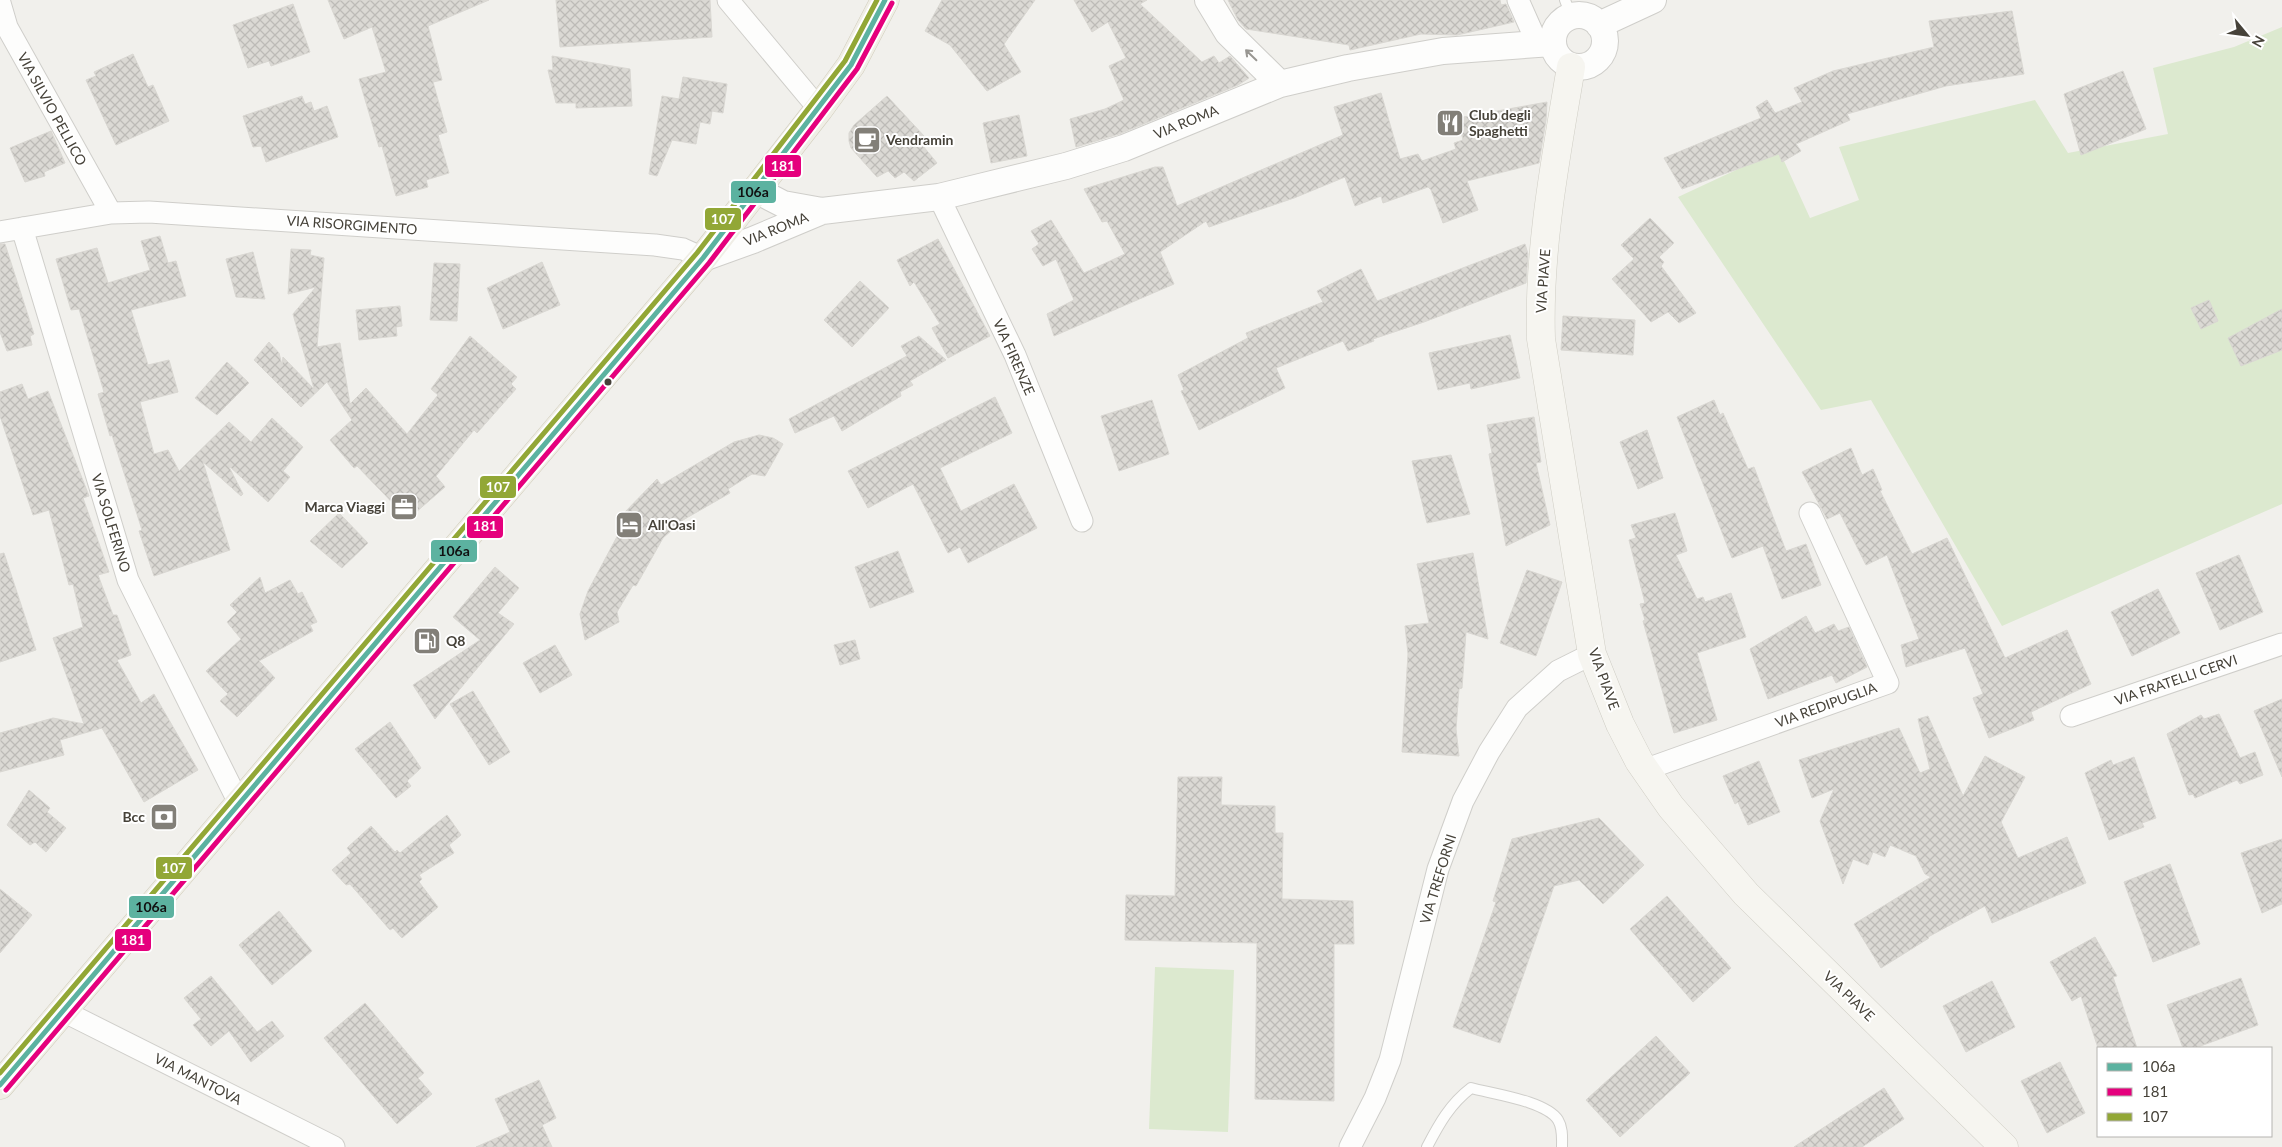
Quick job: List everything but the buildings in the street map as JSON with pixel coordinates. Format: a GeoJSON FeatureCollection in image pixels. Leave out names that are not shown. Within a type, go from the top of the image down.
{"type":"FeatureCollection","features":[{"type":"Feature","properties":{"kind":"main road"},"geometry":{"type":"LineString","coordinates":[[0,1085],[702,258],[820,109],[851,65],[886,0]]}},
{"type":"Feature","properties":{"kind":"main road","name":"VIA PIAVE"},"geometry":{"type":"LineString","coordinates":[[1571,67],[1552,178],[1540,296],[1541,339],[1592,654],[1620,724],[1644,770],[1671,807],[1746,894],[2004,1147]]}},
{"type":"Feature","properties":{"kind":"street"},"geometry":{"type":"LineString","coordinates":[[728,0],[820,109]]}},
{"type":"Feature","properties":{"kind":"street"},"geometry":{"type":"LineString","coordinates":[[1208,0],[1228,33],[1280,84]]}},
{"type":"Feature","properties":{"kind":"street"},"geometry":{"type":"LineString","coordinates":[[1518,0],[1545,44],[1558,58],[1571,67],[1587,66],[1601,56],[1605,40],[1599,25],[1586,16],[1568,8],[1545,44]]}},
{"type":"Feature","properties":{"kind":"street"},"geometry":{"type":"LineString","coordinates":[[1599,25],[1652,0]]}},
{"type":"Feature","properties":{"kind":"street","name":"VIA SILVIO PELLICO"},"geometry":{"type":"LineString","coordinates":[[0,3],[7,28],[110,213]]}},
{"type":"Feature","properties":{"kind":"street","name":"VIA ROMA"},"geometry":{"type":"LineString","coordinates":[[702,258],[753,240],[822,211],[940,197],[1066,166],[1124,148],[1280,84],[1348,68],[1443,51],[1545,44]]}},
{"type":"Feature","properties":{"kind":"street","name":"VIA ROMA"},"geometry":{"type":"LineString","coordinates":[[756,190],[783,204],[822,211]]}},
{"type":"Feature","properties":{"kind":"street","name":"VIA FIRENZE"},"geometry":{"type":"LineString","coordinates":[[940,197],[1015,355],[1082,520]]}},
{"type":"Feature","properties":{"kind":"street","name":"VIA RISORGIMENTO"},"geometry":{"type":"LineString","coordinates":[[0,232],[110,213],[149,212],[655,245],[683,249],[702,258]]}},
{"type":"Feature","properties":{"kind":"street","name":"VIA SOLFERINO"},"geometry":{"type":"LineString","coordinates":[[22,228],[128,580],[239,803]]}},
{"type":"Feature","properties":{"kind":"street","name":"VIA REDIPUGLIA"},"geometry":{"type":"LineString","coordinates":[[1644,770],[1888,683],[1810,513]]}},
{"type":"Feature","properties":{"kind":"street","name":"VIA FRATELLI CERVI"},"geometry":{"type":"LineString","coordinates":[[2071,716],[2282,644]]}},
{"type":"Feature","properties":{"kind":"street","name":"VIA TREFORNI"},"geometry":{"type":"LineString","coordinates":[[1350,1147],[1375,1098],[1390,1060],[1438,869],[1463,801],[1489,752],[1517,708],[1558,671],[1592,654]]}},
{"type":"Feature","properties":{"kind":"street","name":"VIA MANTOVA"},"geometry":{"type":"LineString","coordinates":[[63,1011],[334,1147]]}},
{"type":"Feature","properties":{"kind":"lane"},"geometry":{"type":"LineString","coordinates":[[1427,1147],[1446,1112],[1460,1096],[1471,1088],[1546,1108],[1558,1120],[1562,1134],[1562,1147]]}},
{"type":"Feature","properties":{"kind":"green space"},"geometry":{"type":"Polygon","coordinates":[[[2282,27],[2282,504],[2002,626],[1871,400],[1821,410],[1678,197],[1779,150],[1810,218],[1859,200],[1839,147],[2035,100],[2068,153],[2168,134],[2153,68],[2234,47],[2282,27]]]}},
{"type":"Feature","properties":{"kind":"green space"},"geometry":{"type":"Polygon","coordinates":[[[1155,967],[1234,970],[1228,1132],[1149,1129],[1155,967]]]}},
{"type":"Feature","properties":{"kind":"transit line","name":"107"},"geometry":{"type":"LineString","coordinates":[[0,1073],[697,253],[845,61],[877,0]]}},
{"type":"Feature","properties":{"kind":"transit line","name":"106a"},"geometry":{"type":"LineString","coordinates":[[0,1085],[703,258],[851,65],[885,0]]}},
{"type":"Feature","properties":{"kind":"transit line","name":"181"},"geometry":{"type":"LineString","coordinates":[[6,1090],[709,263],[857,69],[892,3]]}},
{"type":"Feature","properties":{"kind":"place","name":"Club degli Spaghetti"},"geometry":{"type":"Point","coordinates":[1450,123]}},
{"type":"Feature","properties":{"kind":"place","name":"Vendramin"},"geometry":{"type":"Point","coordinates":[867,140]}},
{"type":"Feature","properties":{"kind":"place","name":"Marca Viaggi"},"geometry":{"type":"Point","coordinates":[404,507]}},
{"type":"Feature","properties":{"kind":"place","name":"All'Oasi"},"geometry":{"type":"Point","coordinates":[629,525]}},
{"type":"Feature","properties":{"kind":"place","name":"Q8"},"geometry":{"type":"Point","coordinates":[427,641]}},
{"type":"Feature","properties":{"kind":"place","name":"Bcc"},"geometry":{"type":"Point","coordinates":[164,817]}}]}
